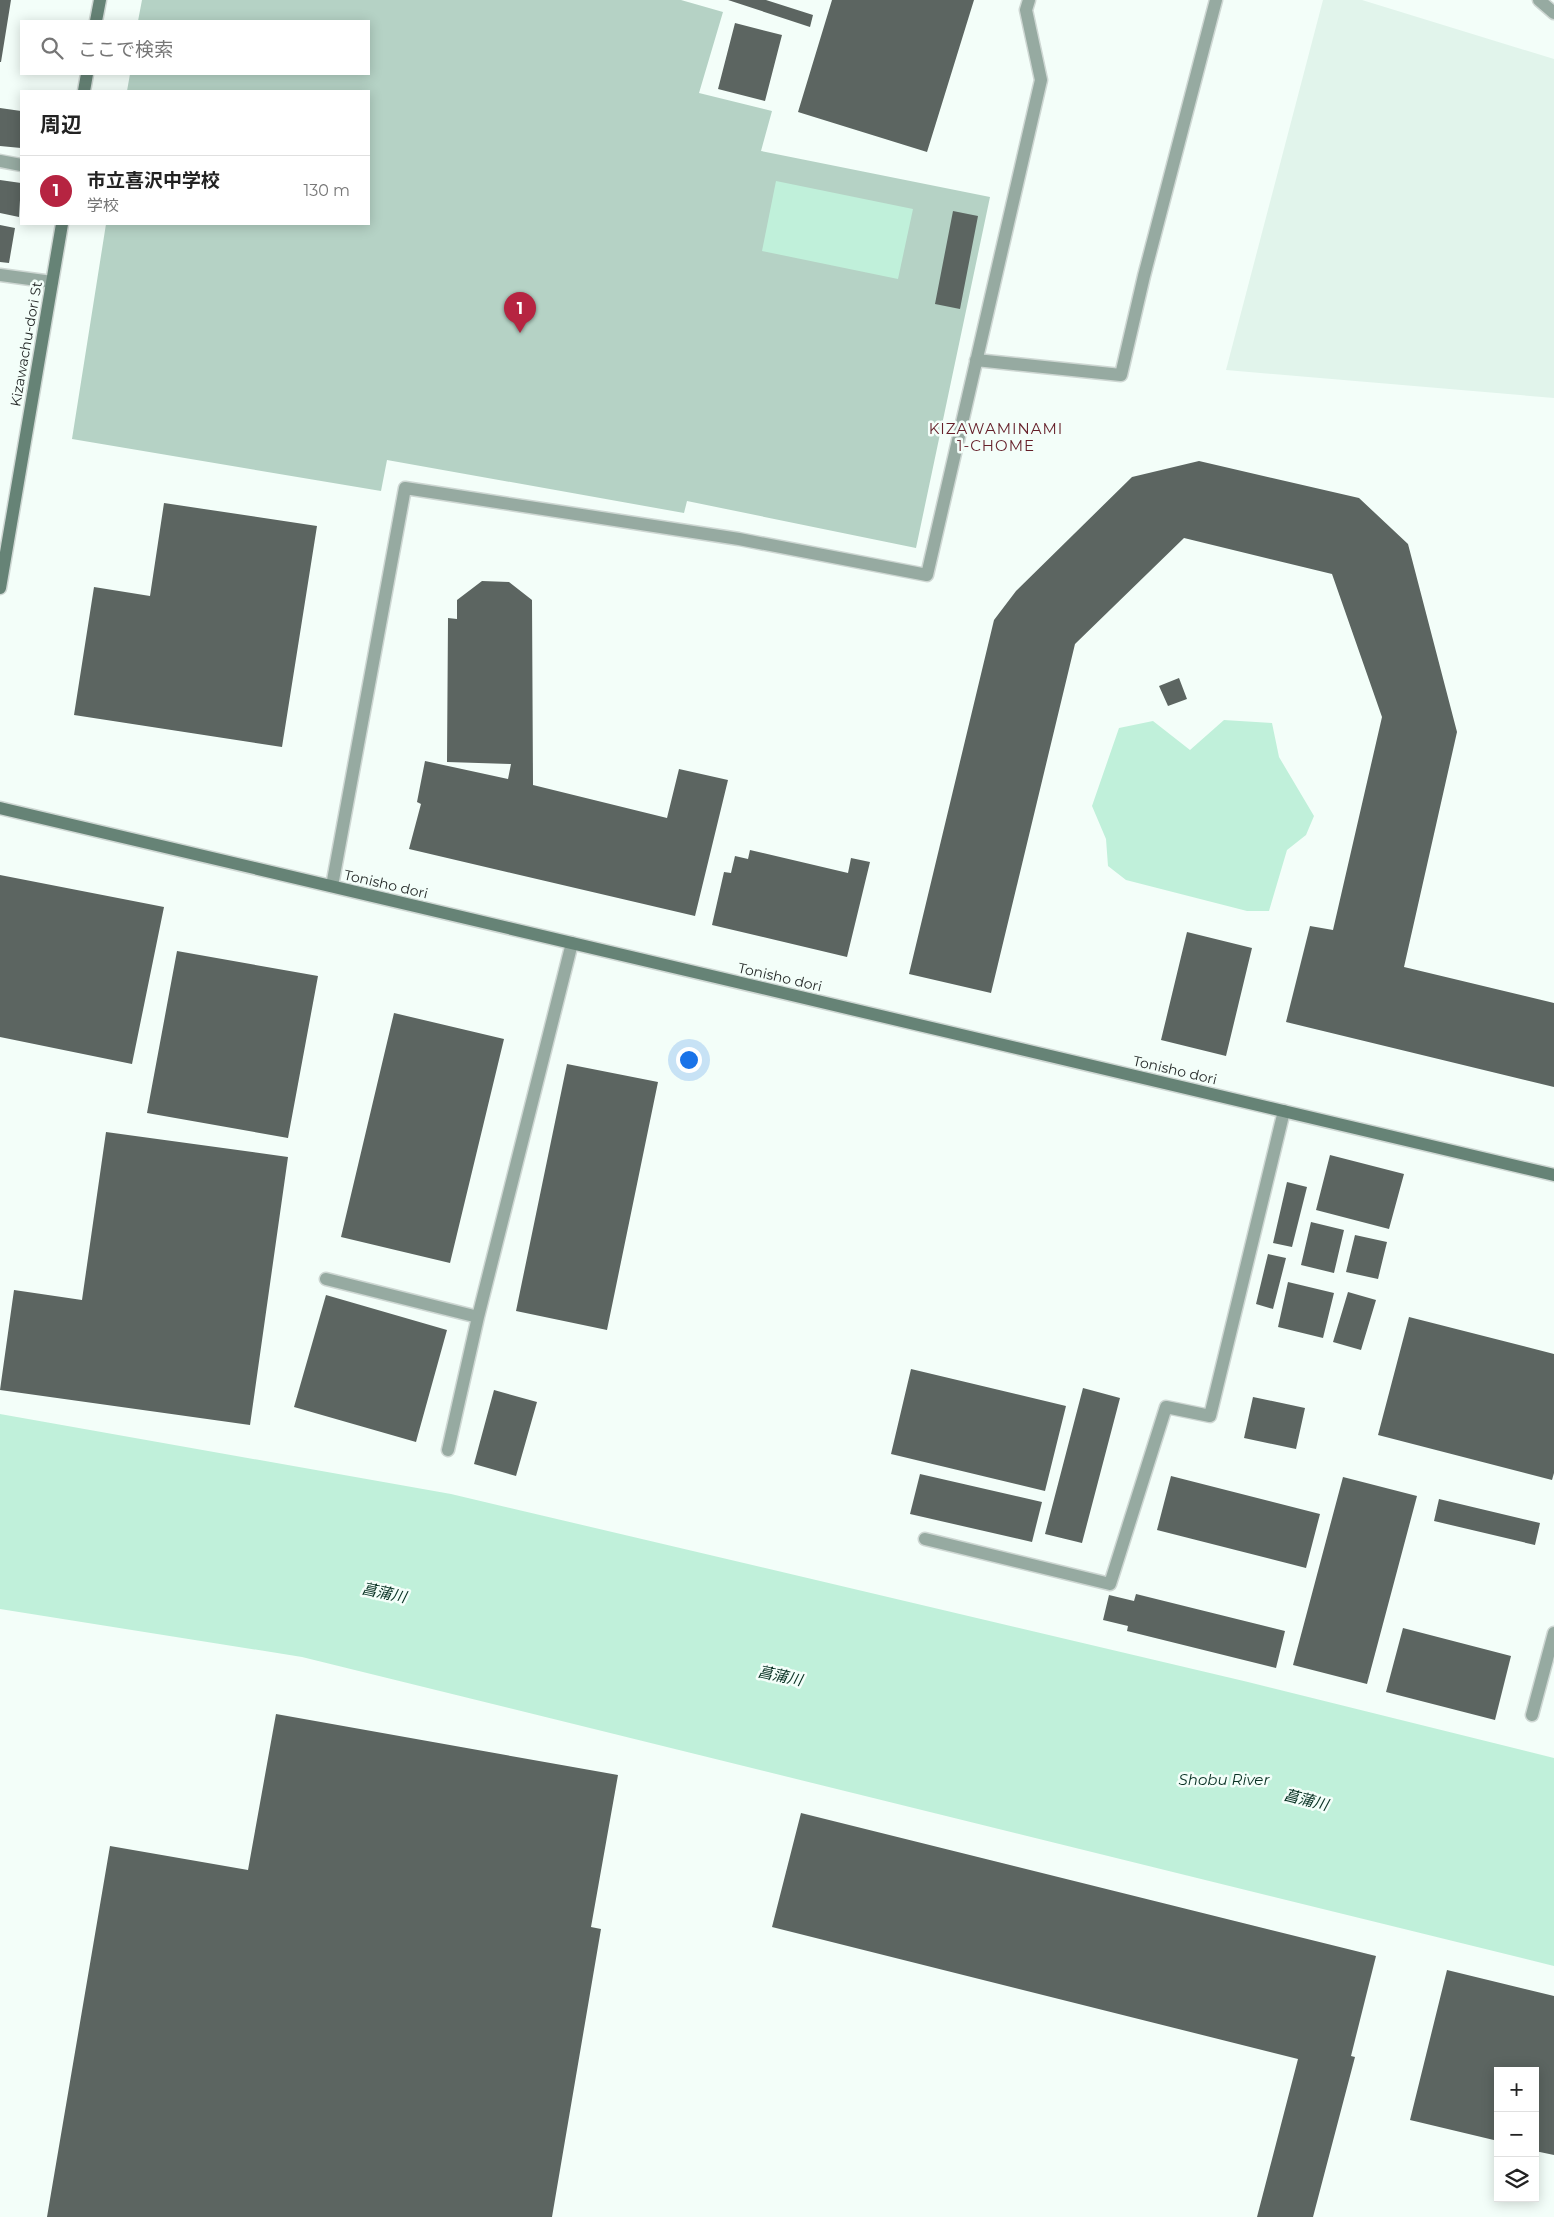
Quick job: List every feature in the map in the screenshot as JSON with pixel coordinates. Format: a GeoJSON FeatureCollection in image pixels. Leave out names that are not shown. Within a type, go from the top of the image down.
{"type":"FeatureCollection","features":[{"type":"Feature","properties":{"kind":"street"},"geometry":{"type":"LineString","coordinates":[[96,20],[100,0]]}},
{"type":"Feature","properties":{"kind":"street"},"geometry":{"type":"LineString","coordinates":[[332,886],[404,488],[739,539],[927,575],[1041,80],[1026,10],[1029,0]]}},
{"type":"Feature","properties":{"kind":"street"},"geometry":{"type":"LineString","coordinates":[[976,360],[1121,375],[1144,276],[1216,0]]}},
{"type":"Feature","properties":{"kind":"street"},"geometry":{"type":"LineString","coordinates":[[1540,0],[1554,13]]}},
{"type":"Feature","properties":{"kind":"street"},"geometry":{"type":"LineString","coordinates":[[84,90],[87,75]]}},
{"type":"Feature","properties":{"kind":"street"},"geometry":{"type":"LineString","coordinates":[[0,161],[20,165]]}},
{"type":"Feature","properties":{"kind":"street","name":"Kizawachu-dori St"},"geometry":{"type":"LineString","coordinates":[[0,588],[62,225]]}},
{"type":"Feature","properties":{"kind":"street"},"geometry":{"type":"LineString","coordinates":[[0,275],[52,282]]}},
{"type":"Feature","properties":{"kind":"street","name":"Tonisho dori"},"geometry":{"type":"LineString","coordinates":[[0,808],[1554,1175]]}},
{"type":"Feature","properties":{"kind":"street"},"geometry":{"type":"LineString","coordinates":[[448,1450],[478,1317],[572,943]]}},
{"type":"Feature","properties":{"kind":"street"},"geometry":{"type":"LineString","coordinates":[[925,1539],[1110,1584],[1166,1408],[1210,1416],[1284,1111]]}},
{"type":"Feature","properties":{"kind":"street"},"geometry":{"type":"LineString","coordinates":[[326,1279],[478,1317]]}},
{"type":"Feature","properties":{"kind":"street"},"geometry":{"type":"LineString","coordinates":[[1532,1715],[1554,1633]]}},
{"type":"Feature","properties":{"kind":"shaded area"},"geometry":{"type":"Polygon","coordinates":[[[142,0],[681,0],[723,12],[699,93],[772,111],[761,151],[990,197],[916,548],[687,501],[684,513],[387,460],[381,491],[72,439],[106,225],[370,225],[370,90],[127,90],[130,75],[370,75],[370,20],[138,20],[142,0]]]}},
{"type":"Feature","properties":{"kind":"shaded area"},"geometry":{"type":"Polygon","coordinates":[[[1323,0],[1362,0],[1554,59],[1554,398],[1226,370],[1323,0]]]}},
{"type":"Feature","properties":{"kind":"water"},"geometry":{"type":"Polygon","coordinates":[[[776,181],[913,209],[898,279],[762,251],[776,181]]]}},
{"type":"Feature","properties":{"kind":"water"},"geometry":{"type":"Polygon","coordinates":[[[1224,720],[1272,723],[1279,757],[1314,816],[1306,835],[1287,850],[1269,911],[1247,911],[1126,880],[1108,866],[1106,839],[1092,806],[1119,728],[1153,721],[1190,750],[1224,720]]]}},
{"type":"Feature","properties":{"kind":"water","name":"Shobu River"},"geometry":{"type":"Polygon","coordinates":[[[0,1414],[451,1494],[1248,1682],[1554,1758],[1554,1966],[302,1657],[0,1609],[0,1414]]]}},
{"type":"Feature","properties":{"kind":"building"},"geometry":{"type":"Polygon","coordinates":[[[0,0],[11,0],[1,62],[0,62],[0,0]]]}},
{"type":"Feature","properties":{"kind":"building"},"geometry":{"type":"Polygon","coordinates":[[[728,0],[766,0],[813,15],[810,27],[728,0]]]}},
{"type":"Feature","properties":{"kind":"building"},"geometry":{"type":"Polygon","coordinates":[[[832,0],[974,0],[927,152],[798,112],[832,0]]]}},
{"type":"Feature","properties":{"kind":"building"},"geometry":{"type":"Polygon","coordinates":[[[735,23],[782,35],[765,101],[718,89],[735,23]]]}},
{"type":"Feature","properties":{"kind":"building"},"geometry":{"type":"Polygon","coordinates":[[[0,108],[20,111],[20,148],[0,146],[0,108]]]}},
{"type":"Feature","properties":{"kind":"building"},"geometry":{"type":"Polygon","coordinates":[[[0,180],[20,183],[19,217],[0,213],[0,180]]]}},
{"type":"Feature","properties":{"kind":"building"},"geometry":{"type":"Polygon","coordinates":[[[953,211],[978,216],[960,309],[935,304],[953,211]]]}},
{"type":"Feature","properties":{"kind":"building"},"geometry":{"type":"Polygon","coordinates":[[[0,225],[15,228],[9,263],[0,262],[0,225]]]}},
{"type":"Feature","properties":{"kind":"building"},"geometry":{"type":"Polygon","coordinates":[[[1199,461],[1359,498],[1408,544],[1457,732],[1404,967],[1554,1003],[1554,1087],[1286,1022],[1310,926],[1333,930],[1382,717],[1332,574],[1184,538],[1075,644],[991,993],[909,974],[994,620],[1016,591],[1132,477],[1199,461]]]}},
{"type":"Feature","properties":{"kind":"building"},"geometry":{"type":"Polygon","coordinates":[[[164,503],[317,526],[282,747],[74,715],[94,587],[150,596],[164,503]]]}},
{"type":"Feature","properties":{"kind":"building"},"geometry":{"type":"Polygon","coordinates":[[[482,581],[509,582],[532,600],[533,785],[667,818],[679,769],[728,780],[695,916],[409,849],[421,804],[417,802],[425,761],[508,779],[511,764],[447,762],[448,618],[457,619],[457,600],[482,581]]]}},
{"type":"Feature","properties":{"kind":"building"},"geometry":{"type":"Polygon","coordinates":[[[1179,678],[1187,699],[1168,706],[1159,686],[1179,678]]]}},
{"type":"Feature","properties":{"kind":"building"},"geometry":{"type":"Polygon","coordinates":[[[750,850],[848,873],[851,858],[870,862],[847,957],[712,925],[724,872],[731,873],[735,856],[748,859],[750,850]]]}},
{"type":"Feature","properties":{"kind":"building"},"geometry":{"type":"Polygon","coordinates":[[[0,875],[164,907],[132,1064],[0,1037],[0,875]]]}},
{"type":"Feature","properties":{"kind":"building"},"geometry":{"type":"Polygon","coordinates":[[[1187,932],[1252,948],[1226,1056],[1161,1040],[1187,932]]]}},
{"type":"Feature","properties":{"kind":"building"},"geometry":{"type":"Polygon","coordinates":[[[177,951],[318,976],[288,1138],[147,1113],[177,951]]]}},
{"type":"Feature","properties":{"kind":"building"},"geometry":{"type":"Polygon","coordinates":[[[394,1013],[504,1039],[450,1263],[341,1237],[394,1013]]]}},
{"type":"Feature","properties":{"kind":"building"},"geometry":{"type":"Polygon","coordinates":[[[567,1064],[658,1082],[607,1330],[516,1311],[567,1064]]]}},
{"type":"Feature","properties":{"kind":"building"},"geometry":{"type":"Polygon","coordinates":[[[106,1132],[288,1157],[250,1425],[0,1390],[14,1290],[82,1300],[106,1132]]]}},
{"type":"Feature","properties":{"kind":"building"},"geometry":{"type":"Polygon","coordinates":[[[1330,1155],[1404,1174],[1389,1229],[1316,1210],[1330,1155]]]}},
{"type":"Feature","properties":{"kind":"building"},"geometry":{"type":"Polygon","coordinates":[[[1287,1182],[1307,1187],[1292,1247],[1273,1243],[1287,1182]]]}},
{"type":"Feature","properties":{"kind":"building"},"geometry":{"type":"Polygon","coordinates":[[[1311,1222],[1344,1230],[1334,1273],[1301,1265],[1311,1222]]]}},
{"type":"Feature","properties":{"kind":"building"},"geometry":{"type":"Polygon","coordinates":[[[1355,1235],[1387,1242],[1378,1279],[1346,1272],[1355,1235]]]}},
{"type":"Feature","properties":{"kind":"building"},"geometry":{"type":"Polygon","coordinates":[[[1268,1254],[1286,1258],[1273,1309],[1256,1304],[1268,1254]]]}},
{"type":"Feature","properties":{"kind":"building"},"geometry":{"type":"Polygon","coordinates":[[[1288,1282],[1334,1293],[1323,1338],[1278,1327],[1288,1282]]]}},
{"type":"Feature","properties":{"kind":"building"},"geometry":{"type":"Polygon","coordinates":[[[1348,1292],[1376,1300],[1361,1350],[1333,1342],[1348,1292]]]}},
{"type":"Feature","properties":{"kind":"building"},"geometry":{"type":"Polygon","coordinates":[[[326,1295],[447,1330],[416,1442],[294,1407],[326,1295]]]}},
{"type":"Feature","properties":{"kind":"building"},"geometry":{"type":"Polygon","coordinates":[[[1409,1317],[1554,1354],[1554,1473],[1552,1480],[1378,1435],[1409,1317]]]}},
{"type":"Feature","properties":{"kind":"building"},"geometry":{"type":"Polygon","coordinates":[[[911,1369],[1066,1406],[1045,1491],[891,1454],[911,1369]]]}},
{"type":"Feature","properties":{"kind":"building"},"geometry":{"type":"Polygon","coordinates":[[[1083,1388],[1120,1398],[1082,1543],[1045,1534],[1083,1388]]]}},
{"type":"Feature","properties":{"kind":"building"},"geometry":{"type":"Polygon","coordinates":[[[494,1390],[537,1402],[516,1476],[474,1464],[494,1390]]]}},
{"type":"Feature","properties":{"kind":"building"},"geometry":{"type":"Polygon","coordinates":[[[1253,1397],[1305,1408],[1296,1449],[1244,1438],[1253,1397]]]}},
{"type":"Feature","properties":{"kind":"building"},"geometry":{"type":"Polygon","coordinates":[[[920,1474],[1042,1502],[1032,1542],[910,1514],[920,1474]]]}},
{"type":"Feature","properties":{"kind":"building"},"geometry":{"type":"Polygon","coordinates":[[[1171,1476],[1320,1514],[1306,1568],[1157,1530],[1171,1476]]]}},
{"type":"Feature","properties":{"kind":"building"},"geometry":{"type":"Polygon","coordinates":[[[1343,1477],[1417,1496],[1367,1684],[1293,1665],[1343,1477]]]}},
{"type":"Feature","properties":{"kind":"building"},"geometry":{"type":"Polygon","coordinates":[[[1439,1499],[1540,1523],[1535,1545],[1434,1521],[1439,1499]]]}},
{"type":"Feature","properties":{"kind":"building"},"geometry":{"type":"Polygon","coordinates":[[[1136,1594],[1285,1631],[1276,1668],[1127,1631],[1128,1626],[1103,1620],[1109,1595],[1134,1601],[1136,1594]]]}},
{"type":"Feature","properties":{"kind":"building"},"geometry":{"type":"Polygon","coordinates":[[[1403,1628],[1511,1656],[1495,1720],[1386,1692],[1403,1628]]]}},
{"type":"Feature","properties":{"kind":"building"},"geometry":{"type":"Polygon","coordinates":[[[276,1714],[618,1775],[591,1927],[601,1929],[552,2217],[47,2217],[110,1846],[248,1870],[276,1714]]]}},
{"type":"Feature","properties":{"kind":"building"},"geometry":{"type":"Polygon","coordinates":[[[801,1813],[1376,1956],[1351,2056],[1355,2057],[1313,2217],[1257,2217],[1298,2059],[772,1927],[801,1813]]]}},
{"type":"Feature","properties":{"kind":"building"},"geometry":{"type":"Polygon","coordinates":[[[1447,1970],[1554,1996],[1554,2155],[1539,2152],[1539,2067],[1494,2067],[1494,2140],[1410,2120],[1447,1970]]]}},
{"type":"Feature","properties":{"kind":"place","name":"市立喜沢中学校"},"geometry":{"type":"Point","coordinates":[520,333]}},
{"type":"Feature","properties":{"kind":"district","name":"KIZAWAMINAMI 1-CHOME"},"geometry":{"type":"Point","coordinates":[996,438]}},
{"type":"Feature","properties":{"kind":"water label","name":"菖蒲川"},"geometry":{"type":"Point","coordinates":[384,1593]}},
{"type":"Feature","properties":{"kind":"water label","name":"菖蒲川"},"geometry":{"type":"Point","coordinates":[780,1676]}},
{"type":"Feature","properties":{"kind":"water label","name":"菖蒲川"},"geometry":{"type":"Point","coordinates":[1306,1800]}}]}
